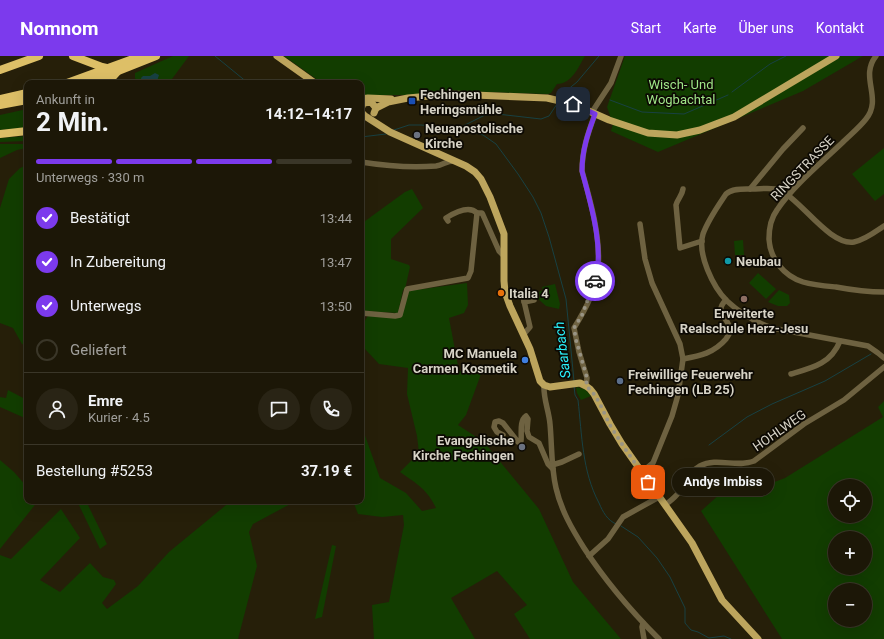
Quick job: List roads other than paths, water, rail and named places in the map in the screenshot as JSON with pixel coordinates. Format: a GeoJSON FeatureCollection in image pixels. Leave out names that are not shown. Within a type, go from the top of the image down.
{"type":"FeatureCollection","features":[{"type":"Feature","properties":{"kind":"highway"},"geometry":{"type":"LineString","coordinates":[[0,70],[39,56]]}},
{"type":"Feature","properties":{"kind":"highway"},"geometry":{"type":"LineString","coordinates":[[73,56],[107,69],[122,67],[152,56]]}},
{"type":"Feature","properties":{"kind":"highway"},"geometry":{"type":"LineString","coordinates":[[75,80],[141,56]]}},
{"type":"Feature","properties":{"kind":"highway"},"geometry":{"type":"LineString","coordinates":[[109,80],[122,67],[145,56]]}},
{"type":"Feature","properties":{"kind":"highway"},"geometry":{"type":"LineString","coordinates":[[96,80],[156,56]]}},
{"type":"Feature","properties":{"kind":"highway"},"geometry":{"type":"LineString","coordinates":[[82,59],[93,67],[98,75],[99,80]]}},
{"type":"Feature","properties":{"kind":"highway"},"geometry":{"type":"LineString","coordinates":[[0,99],[24,94]]}},
{"type":"Feature","properties":{"kind":"highway"},"geometry":{"type":"LineString","coordinates":[[0,105],[24,101]]}},
{"type":"Feature","properties":{"kind":"highway"},"geometry":{"type":"LineString","coordinates":[[0,134],[24,131]]}},
{"type":"Feature","properties":{"kind":"main road"},"geometry":{"type":"LineString","coordinates":[[277,56],[310,80]]}},
{"type":"Feature","properties":{"kind":"main road"},"geometry":{"type":"LineString","coordinates":[[364,103],[368,98],[391,99],[451,94],[546,98],[573,104],[631,128],[648,133],[677,135],[694,132],[720,124],[836,56]]}},
{"type":"Feature","properties":{"kind":"main road"},"geometry":{"type":"LineString","coordinates":[[374,108],[388,102],[408,98]]}},
{"type":"Feature","properties":{"kind":"main road"},"geometry":{"type":"LineString","coordinates":[[364,109],[370,114],[374,108],[391,99]]}},
{"type":"Feature","properties":{"kind":"main road"},"geometry":{"type":"LineString","coordinates":[[364,104],[368,101],[374,108],[384,128]]}},
{"type":"Feature","properties":{"kind":"main road"},"geometry":{"type":"LineString","coordinates":[[364,114],[365,116],[398,136],[456,161],[476,172],[484,184],[504,234],[505,292],[510,306],[524,334],[540,381],[544,385],[553,387],[573,384],[586,386],[594,394],[610,424],[698,553],[722,600],[758,639]]}},
{"type":"Feature","properties":{"kind":"street"},"geometry":{"type":"LineString","coordinates":[[586,386],[587,378],[577,346],[574,328],[582,315],[591,294],[598,272],[596,228],[582,171],[582,163],[584,146],[594,113],[611,83],[621,56]]}},
{"type":"Feature","properties":{"kind":"street","name":"RINGSTRASSE"},"geometry":{"type":"LineString","coordinates":[[876,56],[871,63],[869,74],[873,99],[871,111],[860,126],[788,196],[776,212],[769,229],[770,250],[776,262],[793,278],[804,282],[854,290],[884,292]]}},
{"type":"Feature","properties":{"kind":"street"},"geometry":{"type":"LineString","coordinates":[[750,189],[783,149],[804,128]]}},
{"type":"Feature","properties":{"kind":"street"},"geometry":{"type":"LineString","coordinates":[[364,162],[402,167],[441,165],[448,161],[456,161]]}},
{"type":"Feature","properties":{"kind":"street"},"geometry":{"type":"LineString","coordinates":[[680,248],[676,205],[677,200],[682,195],[683,189]]}},
{"type":"Feature","properties":{"kind":"street"},"geometry":{"type":"LineString","coordinates":[[884,226],[861,240],[848,242],[828,232],[788,196],[779,190],[729,190],[707,226],[702,241],[706,266],[710,276],[726,300],[740,311],[759,323],[772,328],[868,346],[884,358]]}},
{"type":"Feature","properties":{"kind":"street"},"geometry":{"type":"LineString","coordinates":[[448,221],[446,218],[463,210],[474,210],[477,213],[482,213],[499,251],[504,256]]}},
{"type":"Feature","properties":{"kind":"street"},"geometry":{"type":"LineString","coordinates":[[364,313],[395,316],[400,315],[407,289],[468,278],[471,270],[477,213]]}},
{"type":"Feature","properties":{"kind":"street"},"geometry":{"type":"LineString","coordinates":[[640,224],[645,259],[652,283],[679,340],[683,359],[678,395],[672,416],[653,463],[642,472]]}},
{"type":"Feature","properties":{"kind":"street"},"geometry":{"type":"LineString","coordinates":[[674,250],[702,241]]}},
{"type":"Feature","properties":{"kind":"street"},"geometry":{"type":"LineString","coordinates":[[524,334],[530,327],[523,300],[534,300]]}},
{"type":"Feature","properties":{"kind":"street"},"geometry":{"type":"LineString","coordinates":[[683,359],[710,352],[717,348],[728,336],[730,328],[721,312],[722,304],[726,300]]}},
{"type":"Feature","properties":{"kind":"street"},"geometry":{"type":"LineString","coordinates":[[791,374],[811,368],[828,359],[834,353],[840,341]]}},
{"type":"Feature","properties":{"kind":"street","name":"HOHLWEG"},"geometry":{"type":"LineString","coordinates":[[665,505],[678,493],[688,477],[701,465],[718,463],[744,464],[754,461],[804,424],[844,400],[884,367]]}},
{"type":"Feature","properties":{"kind":"street"},"geometry":{"type":"LineString","coordinates":[[544,385],[544,394],[550,423],[556,489],[565,516],[589,556],[616,593],[660,639]]}},
{"type":"Feature","properties":{"kind":"street"},"geometry":{"type":"LineString","coordinates":[[503,435],[497,432],[494,427],[495,422],[501,421],[518,442],[521,441],[523,419],[526,416],[528,419],[527,431],[529,436],[539,443],[548,464],[553,467]]}},
{"type":"Feature","properties":{"kind":"street"},"geometry":{"type":"LineString","coordinates":[[553,467],[579,454]]}},
{"type":"Feature","properties":{"kind":"street"},"geometry":{"type":"LineString","coordinates":[[589,556],[608,539],[618,524],[629,513],[659,496]]}},
{"type":"Feature","properties":{"kind":"street"},"geometry":{"type":"LineString","coordinates":[[643,622],[642,627],[644,639]]}},
{"type":"Feature","properties":{"kind":"water"},"geometry":{"type":"Polygon","coordinates":[[[155,73],[159,75],[157,80],[142,80],[143,76],[150,76],[155,73]]]}},
{"type":"Feature","properties":{"kind":"waterway","name":"Saarbach"},"geometry":{"type":"LineString","coordinates":[[215,56],[244,80]]}},
{"type":"Feature","properties":{"kind":"waterway"},"geometry":{"type":"LineString","coordinates":[[561,95],[577,82],[599,56]]}},
{"type":"Feature","properties":{"kind":"waterway"},"geometry":{"type":"LineString","coordinates":[[732,92],[770,64],[786,56]]}},
{"type":"Feature","properties":{"kind":"waterway"},"geometry":{"type":"LineString","coordinates":[[610,100],[642,112],[684,114],[728,95]]}},
{"type":"Feature","properties":{"kind":"waterway"},"geometry":{"type":"LineString","coordinates":[[459,128],[485,115],[497,114],[541,119],[549,116],[557,104]]}},
{"type":"Feature","properties":{"kind":"waterway","name":"Saarbach"},"geometry":{"type":"LineString","coordinates":[[394,130],[409,125],[421,125],[459,128],[483,135],[496,144],[518,174],[533,197],[541,213],[566,299],[574,381]]}},
{"type":"Feature","properties":{"kind":"waterway","name":"Saarbach"},"geometry":{"type":"LineString","coordinates":[[364,137],[386,134]]}},
{"type":"Feature","properties":{"kind":"waterway"},"geometry":{"type":"LineString","coordinates":[[709,445],[747,417],[772,404],[825,381],[871,354]]}},
{"type":"Feature","properties":{"kind":"waterway","name":"Saarbach"},"geometry":{"type":"LineString","coordinates":[[574,386],[575,395],[578,400],[582,440],[589,478],[593,491],[604,513],[616,524]]}},
{"type":"Feature","properties":{"kind":"waterway","name":"Saarbach"},"geometry":{"type":"LineString","coordinates":[[621,526],[638,537],[657,558],[670,577],[685,608],[685,623],[691,630],[709,638],[724,636],[731,639]]}},
{"type":"Feature","properties":{"kind":"place","name":"Fechingen Heringsmühle"},"geometry":{"type":"Point","coordinates":[412,101]}},
{"type":"Feature","properties":{"kind":"place","name":"Neuapostolische Kirche"},"geometry":{"type":"Point","coordinates":[417,135]}},
{"type":"Feature","properties":{"kind":"place","name":"Neubau"},"geometry":{"type":"Point","coordinates":[728,261]}},
{"type":"Feature","properties":{"kind":"place","name":"Italia 4"},"geometry":{"type":"Point","coordinates":[501,293]}},
{"type":"Feature","properties":{"kind":"place","name":"Erweiterte Realschule Herz-Jesu"},"geometry":{"type":"Point","coordinates":[744,299]}},
{"type":"Feature","properties":{"kind":"place","name":"MC Manuela Carmen Kosmetik"},"geometry":{"type":"Point","coordinates":[525,360]}},
{"type":"Feature","properties":{"kind":"place","name":"Freiwillige Feuerwehr Fechingen (LB 25)"},"geometry":{"type":"Point","coordinates":[620,381]}},
{"type":"Feature","properties":{"kind":"place","name":"Evangelische Kirche Fechingen"},"geometry":{"type":"Point","coordinates":[522,447]}},
{"type":"Feature","properties":{"kind":"place","name":"Andys Imbiss"},"geometry":{"type":"Point","coordinates":[648,482]}},
{"type":"Feature","properties":{"kind":"park label","name":"Wisch- Und Wogbachtal"},"geometry":{"type":"Point","coordinates":[681,92]}}]}
